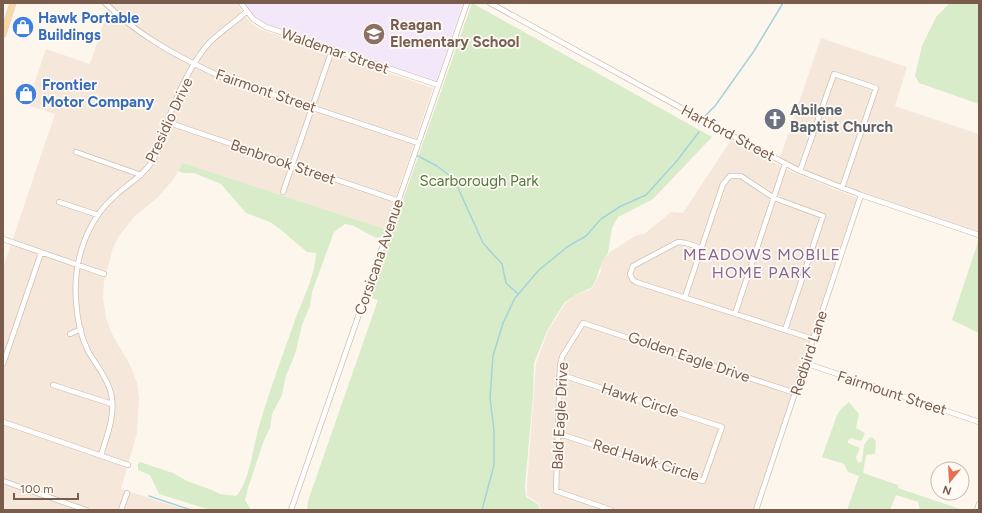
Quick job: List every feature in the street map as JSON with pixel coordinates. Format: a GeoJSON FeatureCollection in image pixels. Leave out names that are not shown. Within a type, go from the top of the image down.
{"type":"FeatureCollection","features":[{"type":"Feature","properties":{"kind":"main road"},"geometry":{"type":"LineString","coordinates":[[3,34],[14,3]]}},
{"type":"Feature","properties":{"kind":"street","name":"Fairmont Street"},"geometry":{"type":"LineString","coordinates":[[105,3],[122,19],[151,40],[195,65],[224,78],[418,143]]}},
{"type":"Feature","properties":{"kind":"street","name":"Waldemar Street"},"geometry":{"type":"LineString","coordinates":[[241,3],[253,20],[266,27],[438,85]]}},
{"type":"Feature","properties":{"kind":"street","name":"Corsicana Avenue"},"geometry":{"type":"LineString","coordinates":[[291,510],[467,3]]}},
{"type":"Feature","properties":{"kind":"street","name":"Hartford Street"},"geometry":{"type":"LineString","coordinates":[[490,3],[785,164],[862,196],[979,235]]}},
{"type":"Feature","properties":{"kind":"street","name":"Presidio Drive"},"geometry":{"type":"LineString","coordinates":[[101,455],[109,430],[112,404],[108,386],[89,351],[81,329],[76,302],[77,265],[84,242],[98,215],[114,196],[141,175],[154,159],[177,98],[195,65],[210,42],[246,12]]}},
{"type":"Feature","properties":{"kind":"street"},"geometry":{"type":"LineString","coordinates":[[283,192],[332,50]]}},
{"type":"Feature","properties":{"kind":"street"},"geometry":{"type":"LineString","coordinates":[[800,171],[834,74],[876,88],[842,188]]}},
{"type":"Feature","properties":{"kind":"street","name":"Benbrook Street"},"geometry":{"type":"LineString","coordinates":[[167,122],[398,201]]}},
{"type":"Feature","properties":{"kind":"street"},"geometry":{"type":"LineString","coordinates":[[76,152],[141,175]]}},
{"type":"Feature","properties":{"kind":"street"},"geometry":{"type":"LineString","coordinates":[[735,314],[785,164]]}},
{"type":"Feature","properties":{"kind":"street"},"geometry":{"type":"LineString","coordinates":[[685,297],[726,179],[735,175],[741,176],[774,198],[823,216],[785,330]]}},
{"type":"Feature","properties":{"kind":"street","name":"Redbird Lane"},"geometry":{"type":"LineString","coordinates":[[756,510],[862,196]]}},
{"type":"Feature","properties":{"kind":"street"},"geometry":{"type":"LineString","coordinates":[[59,202],[98,215]]}},
{"type":"Feature","properties":{"kind":"street"},"geometry":{"type":"LineString","coordinates":[[3,239],[104,274]]}},
{"type":"Feature","properties":{"kind":"street"},"geometry":{"type":"LineString","coordinates":[[701,248],[678,242],[632,266],[630,274],[633,280],[813,339]]}},
{"type":"Feature","properties":{"kind":"street"},"geometry":{"type":"LineString","coordinates":[[3,364],[41,253]]}},
{"type":"Feature","properties":{"kind":"street","name":"Bald Eagle Drive"},"geometry":{"type":"LineString","coordinates":[[583,323],[562,357],[559,377],[556,491],[611,510]]}},
{"type":"Feature","properties":{"kind":"street","name":"Golden Eagle Drive"},"geometry":{"type":"LineString","coordinates":[[583,323],[795,393]]}},
{"type":"Feature","properties":{"kind":"street"},"geometry":{"type":"LineString","coordinates":[[70,334],[81,329]]}},
{"type":"Feature","properties":{"kind":"street","name":"Fairmount Street"},"geometry":{"type":"LineString","coordinates":[[805,364],[979,422]]}},
{"type":"Feature","properties":{"kind":"street","name":"Hawk Circle"},"geometry":{"type":"LineString","coordinates":[[559,377],[568,377],[722,427]]}},
{"type":"Feature","properties":{"kind":"street"},"geometry":{"type":"LineString","coordinates":[[53,384],[112,404]]}},
{"type":"Feature","properties":{"kind":"street"},"geometry":{"type":"LineString","coordinates":[[3,422],[128,465]]}},
{"type":"Feature","properties":{"kind":"street","name":"Red Hawk Circle"},"geometry":{"type":"LineString","coordinates":[[558,436],[566,436],[703,481],[722,427]]}},
{"type":"Feature","properties":{"kind":"street"},"geometry":{"type":"LineString","coordinates":[[3,480],[86,510]]}},
{"type":"Feature","properties":{"kind":"street"},"geometry":{"type":"LineString","coordinates":[[122,510],[127,493]]}},
{"type":"Feature","properties":{"kind":"street"},"geometry":{"type":"LineString","coordinates":[[977,510],[979,504]]}},
{"type":"Feature","properties":{"kind":"shaded area"},"geometry":{"type":"Polygon","coordinates":[[[113,3],[237,3],[241,11],[251,23],[260,29],[433,88],[385,229],[183,163],[173,180],[158,197],[134,217],[119,236],[113,248],[104,282],[103,298],[106,318],[112,334],[130,365],[137,383],[139,398],[137,433],[121,489],[186,510],[3,510],[3,268],[55,114],[27,105],[46,49],[90,64],[107,13],[113,3]]]}},
{"type":"Feature","properties":{"kind":"shaded area","name":"Reagan Elementary School"},"geometry":{"type":"Polygon","coordinates":[[[244,3],[463,3],[436,82],[269,25],[254,16],[244,3]]]}},
{"type":"Feature","properties":{"kind":"shaded area"},"geometry":{"type":"Polygon","coordinates":[[[821,38],[907,67],[895,106],[979,134],[979,232],[846,187],[803,170],[780,158],[821,38]]]}},
{"type":"Feature","properties":{"kind":"shaded area"},"geometry":{"type":"Polygon","coordinates":[[[731,140],[790,171],[857,198],[753,510],[541,510],[539,503],[527,496],[527,486],[536,363],[548,331],[565,304],[575,295],[590,290],[594,285],[601,271],[600,263],[610,252],[637,235],[644,234],[671,212],[683,213],[731,140]]]}},
{"type":"Feature","properties":{"kind":"green space","name":"Scarborough Park"},"geometry":{"type":"Polygon","coordinates":[[[472,3],[712,137],[653,199],[618,217],[612,228],[608,253],[602,262],[595,282],[591,288],[575,295],[564,303],[547,331],[534,363],[533,396],[525,486],[526,497],[538,504],[540,510],[307,510],[308,501],[378,300],[369,297],[472,3]]]}},
{"type":"Feature","properties":{"kind":"green space"},"geometry":{"type":"Polygon","coordinates":[[[950,3],[979,3],[979,104],[919,83],[915,76],[922,46],[936,17],[950,3]]]}},
{"type":"Feature","properties":{"kind":"green space"},"geometry":{"type":"Polygon","coordinates":[[[183,163],[385,229],[383,236],[376,238],[354,226],[345,224],[334,232],[312,292],[310,306],[302,325],[295,354],[286,376],[282,395],[272,414],[270,428],[264,440],[248,488],[245,500],[251,510],[211,510],[159,494],[150,475],[138,470],[138,464],[140,462],[173,473],[187,481],[220,494],[236,496],[244,483],[250,465],[262,416],[296,317],[306,294],[314,269],[316,253],[307,252],[270,222],[246,213],[221,184],[194,173],[184,173],[178,171],[183,163]]]}},
{"type":"Feature","properties":{"kind":"green space"},"geometry":{"type":"Polygon","coordinates":[[[979,242],[979,333],[952,320],[979,242]]]}},
{"type":"Feature","properties":{"kind":"green space"},"geometry":{"type":"Polygon","coordinates":[[[849,402],[859,414],[856,428],[865,433],[861,441],[851,438],[848,440],[848,443],[860,448],[856,457],[858,463],[862,461],[864,445],[869,438],[872,437],[876,441],[875,454],[866,455],[863,473],[898,485],[898,488],[930,499],[930,501],[936,501],[963,510],[920,510],[918,502],[896,495],[890,510],[847,510],[859,476],[848,472],[844,464],[822,457],[837,415],[849,402]]]}},
{"type":"Feature","properties":{"kind":"waterway"},"geometry":{"type":"LineString","coordinates":[[705,116],[715,106],[754,51],[783,3]]}},
{"type":"Feature","properties":{"kind":"waterway"},"geometry":{"type":"LineString","coordinates":[[482,510],[494,465],[494,430],[490,398],[493,356],[503,323],[515,298],[538,271],[567,247],[586,236],[601,219],[621,206],[646,195],[676,162],[699,132]]}},
{"type":"Feature","properties":{"kind":"waterway"},"geometry":{"type":"LineString","coordinates":[[416,155],[437,166],[454,179],[483,243],[502,264],[506,283],[518,294]]}},
{"type":"Feature","properties":{"kind":"waterway"},"geometry":{"type":"LineString","coordinates":[[149,496],[191,510]]}},
{"type":"Feature","properties":{"kind":"place","name":"Hawk Portable Buildings"},"geometry":{"type":"Point","coordinates":[23,27]}},
{"type":"Feature","properties":{"kind":"place","name":"Reagan Elementary School"},"geometry":{"type":"Point","coordinates":[374,34]}},
{"type":"Feature","properties":{"kind":"place","name":"Frontier Motor Company"},"geometry":{"type":"Point","coordinates":[26,94]}},
{"type":"Feature","properties":{"kind":"place","name":"Abilene Baptist Church"},"geometry":{"type":"Point","coordinates":[775,119]}},
{"type":"Feature","properties":{"kind":"district","name":"MEADOWS MOBILE HOME PARK"},"geometry":{"type":"Point","coordinates":[762,263]}}]}
